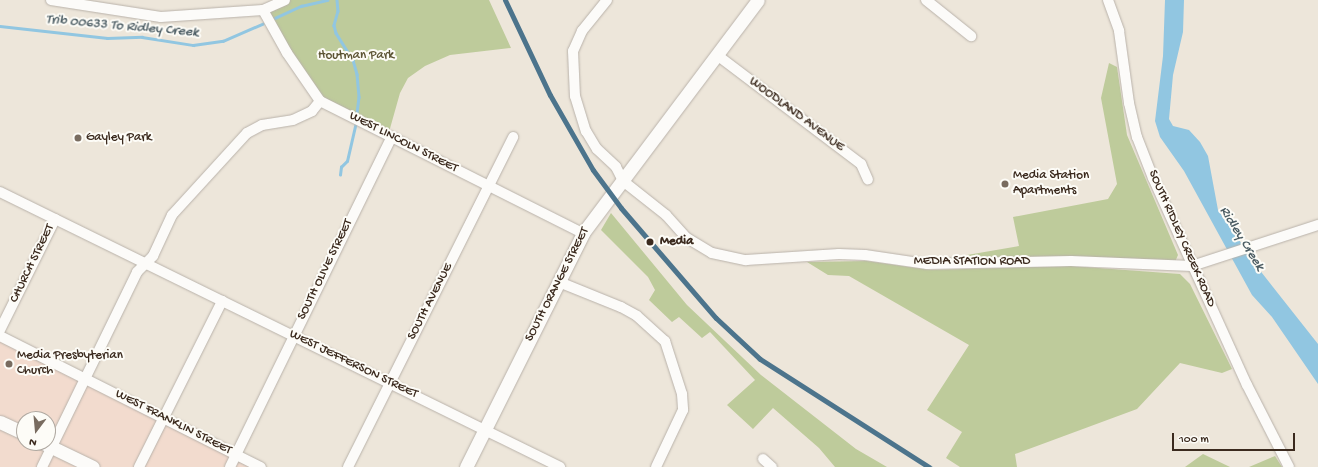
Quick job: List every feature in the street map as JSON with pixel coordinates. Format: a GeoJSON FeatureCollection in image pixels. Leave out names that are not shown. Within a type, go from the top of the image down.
{"type":"FeatureCollection","features":[{"type":"Feature","properties":{"kind":"main road","name":"SOUTH ORANGE STREET"},"geometry":{"type":"LineString","coordinates":[[466,467],[583,233],[758,0]]}},
{"type":"Feature","properties":{"kind":"main road"},"geometry":{"type":"LineString","coordinates":[[0,422],[16,429]]}},
{"type":"Feature","properties":{"kind":"main road"},"geometry":{"type":"LineString","coordinates":[[56,449],[93,467]]}},
{"type":"Feature","properties":{"kind":"street"},"geometry":{"type":"LineString","coordinates":[[51,0],[161,17],[263,10],[285,0]]}},
{"type":"Feature","properties":{"kind":"street"},"geometry":{"type":"LineString","coordinates":[[607,0],[582,31],[574,51],[572,69],[575,96],[586,131],[597,149],[616,167],[620,184]]}},
{"type":"Feature","properties":{"kind":"street"},"geometry":{"type":"LineString","coordinates":[[926,0],[971,36]]}},
{"type":"Feature","properties":{"kind":"street","name":"SOUTH RIDLEY CREEK ROAD"},"geometry":{"type":"LineString","coordinates":[[1108,0],[1119,31],[1129,102],[1137,136],[1192,266],[1277,448],[1289,467]]}},
{"type":"Feature","properties":{"kind":"street","name":"WEST LINCOLN STREET"},"geometry":{"type":"LineString","coordinates":[[263,10],[287,53],[320,101],[391,138],[583,233]]}},
{"type":"Feature","properties":{"kind":"street","name":"WOODLAND AVENUE"},"geometry":{"type":"LineString","coordinates":[[717,55],[861,164],[868,180]]}},
{"type":"Feature","properties":{"kind":"street"},"geometry":{"type":"LineString","coordinates":[[56,429],[85,379],[137,272],[146,264],[172,215],[246,133],[262,125],[293,120],[312,111],[320,101]]}},
{"type":"Feature","properties":{"kind":"street","name":"SOUTH AVENUE"},"geometry":{"type":"LineString","coordinates":[[348,467],[513,137]]}},
{"type":"Feature","properties":{"kind":"street","name":"SOUTH OLIVE STREET"},"geometry":{"type":"LineString","coordinates":[[230,467],[391,138]]}},
{"type":"Feature","properties":{"kind":"street","name":"MEDIA STATION ROAD"},"geometry":{"type":"LineString","coordinates":[[620,184],[666,215],[687,238],[698,246],[735,259],[766,260],[865,255],[928,264],[1071,261],[1192,266],[1260,246],[1318,225]]}},
{"type":"Feature","properties":{"kind":"street","name":"WEST JEFFERSON STREET"},"geometry":{"type":"LineString","coordinates":[[0,192],[560,467]]}},
{"type":"Feature","properties":{"kind":"street","name":"CHURCH STREET"},"geometry":{"type":"LineString","coordinates":[[0,330],[55,219]]}},
{"type":"Feature","properties":{"kind":"street"},"geometry":{"type":"LineString","coordinates":[[559,282],[621,307],[642,320],[665,341],[682,394],[683,410],[656,467]]}},
{"type":"Feature","properties":{"kind":"street"},"geometry":{"type":"LineString","coordinates":[[139,467],[222,301]]}},
{"type":"Feature","properties":{"kind":"street","name":"WEST FRANKLIN STREET"},"geometry":{"type":"LineString","coordinates":[[0,336],[261,467]]}},
{"type":"Feature","properties":{"kind":"street"},"geometry":{"type":"LineString","coordinates":[[42,467],[46,451]]}},
{"type":"Feature","properties":{"kind":"street"},"geometry":{"type":"LineString","coordinates":[[763,459],[772,467]]}},
{"type":"Feature","properties":{"kind":"shaded area"},"geometry":{"type":"Polygon","coordinates":[[[0,337],[265,467],[0,467],[0,337]]]}},
{"type":"Feature","properties":{"kind":"green space","name":"Houtman Park"},"geometry":{"type":"Polygon","coordinates":[[[285,0],[489,0],[511,48],[450,55],[425,66],[408,78],[400,93],[389,132],[320,101],[263,10],[285,0]]]}},
{"type":"Feature","properties":{"kind":"green space"},"geometry":{"type":"Polygon","coordinates":[[[1109,63],[1117,67],[1127,135],[1178,255],[1175,262],[1072,257],[938,260],[1019,246],[1013,217],[1108,199],[1117,184],[1101,98],[1109,63]]]}},
{"type":"Feature","properties":{"kind":"green space"},"geometry":{"type":"Polygon","coordinates":[[[611,213],[687,305],[761,375],[856,449],[887,467],[835,467],[819,448],[773,408],[753,429],[727,405],[755,380],[710,332],[702,338],[679,317],[672,322],[649,300],[655,290],[648,277],[601,230],[611,213]]]}},
{"type":"Feature","properties":{"kind":"green space"},"geometry":{"type":"Polygon","coordinates":[[[867,261],[930,270],[1071,266],[1180,274],[1190,284],[1232,369],[1222,373],[1180,363],[1137,409],[1015,454],[1017,467],[960,467],[946,458],[962,432],[927,410],[969,345],[849,276],[828,275],[807,262],[867,261]]]}},
{"type":"Feature","properties":{"kind":"green space"},"geometry":{"type":"Polygon","coordinates":[[[1203,454],[1230,467],[1185,467],[1203,454]]]}},
{"type":"Feature","properties":{"kind":"green space"},"geometry":{"type":"Polygon","coordinates":[[[1275,456],[1282,467],[1249,467],[1275,456]]]}},
{"type":"Feature","properties":{"kind":"water"},"geometry":{"type":"Polygon","coordinates":[[[1165,0],[1184,0],[1183,32],[1173,75],[1169,119],[1173,126],[1189,130],[1200,142],[1208,156],[1218,210],[1262,273],[1318,344],[1318,384],[1272,317],[1252,295],[1184,171],[1160,137],[1155,121],[1163,56],[1165,0]]]}},
{"type":"Feature","properties":{"kind":"waterway","name":"Trib 00633 To Ridley Creek"},"geometry":{"type":"LineString","coordinates":[[275,18],[301,6],[327,0]]}},
{"type":"Feature","properties":{"kind":"waterway"},"geometry":{"type":"LineString","coordinates":[[337,0],[338,11],[334,25],[336,33],[353,60],[357,74],[359,97],[357,113]]}},
{"type":"Feature","properties":{"kind":"waterway","name":"Trib 00633 To Ridley Creek"},"geometry":{"type":"LineString","coordinates":[[0,26],[107,38],[142,37],[193,45],[223,41],[262,24]]}},
{"type":"Feature","properties":{"kind":"waterway"},"geometry":{"type":"LineString","coordinates":[[340,175],[341,167],[347,161],[355,125]]}},
{"type":"Feature","properties":{"kind":"transit line"},"geometry":{"type":"LineString","coordinates":[[505,0],[550,95],[593,170],[621,208],[716,318],[760,359],[929,467]]}},
{"type":"Feature","properties":{"kind":"place","name":"Gayley Park"},"geometry":{"type":"Point","coordinates":[78,138]}},
{"type":"Feature","properties":{"kind":"place","name":"Media Station Apartments"},"geometry":{"type":"Point","coordinates":[1005,184]}},
{"type":"Feature","properties":{"kind":"place","name":"Media"},"geometry":{"type":"Point","coordinates":[650,242]}},
{"type":"Feature","properties":{"kind":"place","name":"Media Presbyterian Church"},"geometry":{"type":"Point","coordinates":[9,364]}},
{"type":"Feature","properties":{"kind":"water label","name":"Ridley Creek"},"geometry":{"type":"Point","coordinates":[1241,239]}}]}
